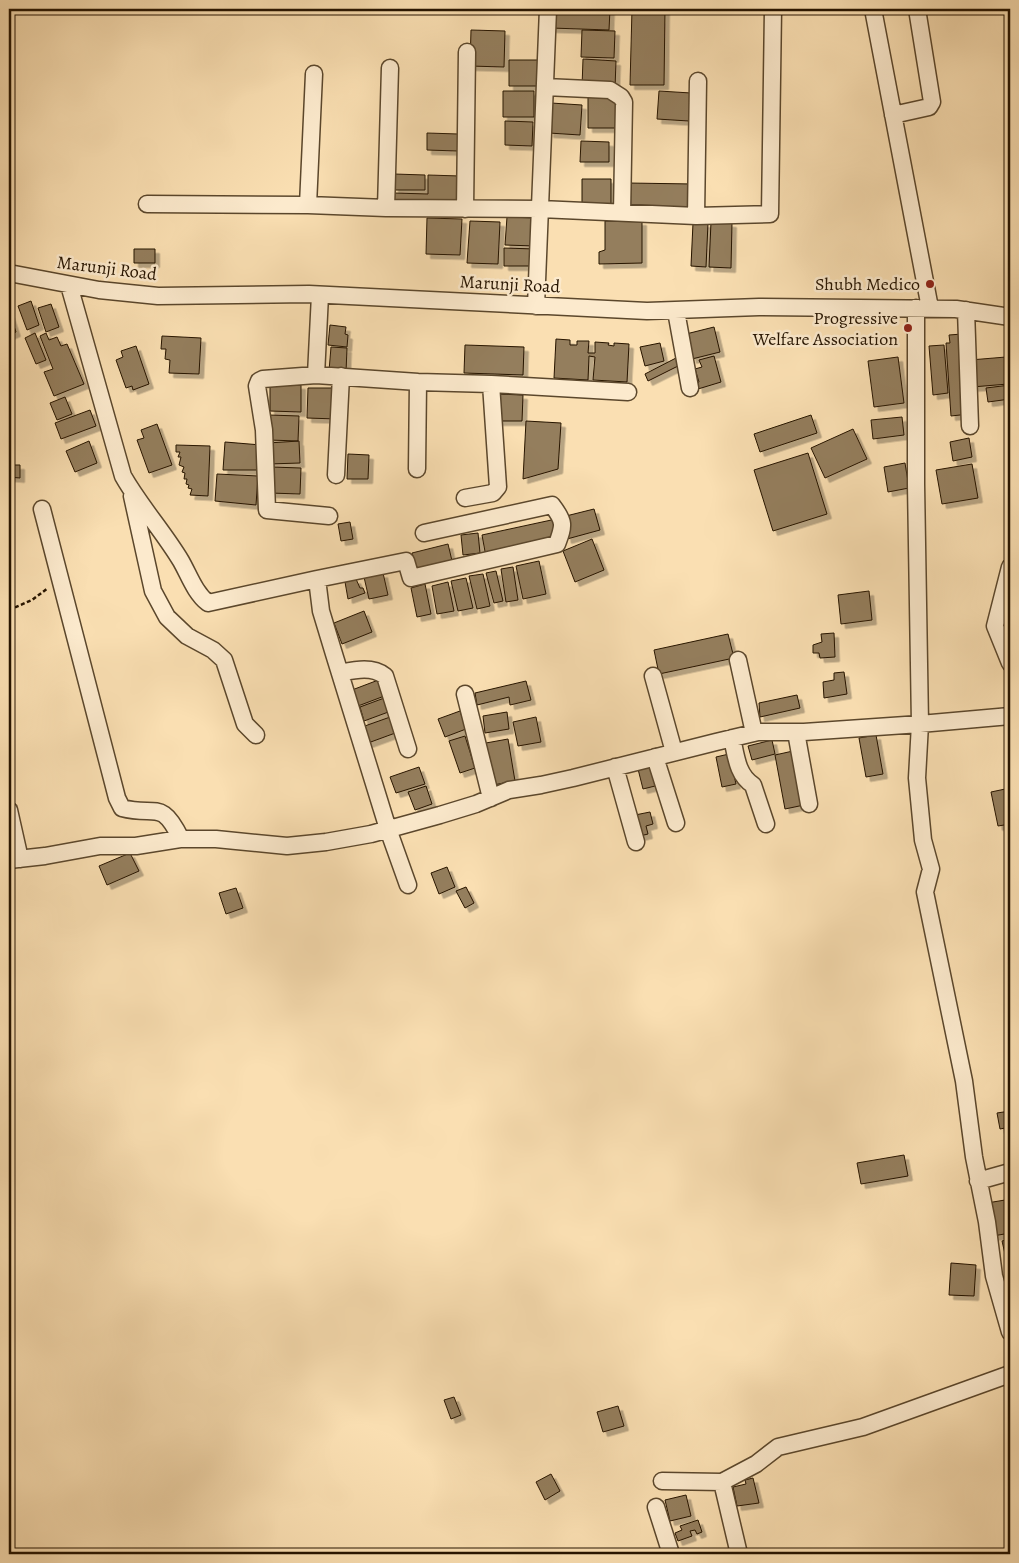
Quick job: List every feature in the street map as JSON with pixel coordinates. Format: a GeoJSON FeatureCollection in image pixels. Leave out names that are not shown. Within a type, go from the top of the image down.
{"type":"FeatureCollection","features":[{"type":"Feature","properties":{"kind":"street"},"geometry":{"type":"LineString","coordinates":[[536,306],[548,9]]}},
{"type":"Feature","properties":{"kind":"street"},"geometry":{"type":"LineString","coordinates":[[147,204],[540,209],[696,216],[770,214],[773,9]]}},
{"type":"Feature","properties":{"kind":"street"},"geometry":{"type":"LineString","coordinates":[[873,9],[893,115],[923,308],[916,484],[920,724],[917,778],[923,840],[932,868],[925,892],[964,1081],[994,1276],[1010,1332]]}},
{"type":"Feature","properties":{"kind":"street"},"geometry":{"type":"LineString","coordinates":[[893,115],[929,106],[932,102],[917,9]]}},
{"type":"Feature","properties":{"kind":"street"},"geometry":{"type":"LineString","coordinates":[[465,209],[467,52]]}},
{"type":"Feature","properties":{"kind":"street"},"geometry":{"type":"LineString","coordinates":[[386,208],[390,68]]}},
{"type":"Feature","properties":{"kind":"street"},"geometry":{"type":"LineString","coordinates":[[308,205],[314,74]]}},
{"type":"Feature","properties":{"kind":"street"},"geometry":{"type":"LineString","coordinates":[[696,216],[698,81]]}},
{"type":"Feature","properties":{"kind":"street"},"geometry":{"type":"LineString","coordinates":[[545,87],[610,90],[621,97],[624,102],[622,213]]}},
{"type":"Feature","properties":{"kind":"street","name":"Marunji Road"},"geometry":{"type":"LineString","coordinates":[[9,273],[98,290],[158,296],[320,295],[647,311],[759,307],[923,308],[966,310],[1010,316]]}},
{"type":"Feature","properties":{"kind":"street"},"geometry":{"type":"LineString","coordinates":[[69,285],[123,476],[180,560],[201,597],[208,603],[317,578],[406,561],[411,578],[557,544],[563,528],[559,514],[552,505],[424,533]]}},
{"type":"Feature","properties":{"kind":"street"},"geometry":{"type":"LineString","coordinates":[[316,375],[320,295]]}},
{"type":"Feature","properties":{"kind":"street"},"geometry":{"type":"LineString","coordinates":[[966,310],[970,426]]}},
{"type":"Feature","properties":{"kind":"street"},"geometry":{"type":"LineString","coordinates":[[676,311],[690,388]]}},
{"type":"Feature","properties":{"kind":"street"},"geometry":{"type":"LineString","coordinates":[[329,516],[267,510],[264,430],[257,386],[258,381],[316,375],[628,392]]}},
{"type":"Feature","properties":{"kind":"street"},"geometry":{"type":"LineString","coordinates":[[336,475],[341,376]]}},
{"type":"Feature","properties":{"kind":"street"},"geometry":{"type":"LineString","coordinates":[[417,469],[418,382]]}},
{"type":"Feature","properties":{"kind":"street"},"geometry":{"type":"LineString","coordinates":[[465,498],[493,493],[498,486],[491,384]]}},
{"type":"Feature","properties":{"kind":"street"},"geometry":{"type":"LineString","coordinates":[[131,489],[153,591],[167,617],[187,636],[213,650],[224,660],[245,724],[256,735]]}},
{"type":"Feature","properties":{"kind":"street"},"geometry":{"type":"LineString","coordinates":[[42,509],[117,798],[122,808],[154,810],[165,814],[174,825],[181,839]]}},
{"type":"Feature","properties":{"kind":"street"},"geometry":{"type":"LineString","coordinates":[[1010,567],[995,626],[1010,664]]}},
{"type":"Feature","properties":{"kind":"street"},"geometry":{"type":"LineString","coordinates":[[317,578],[322,611],[340,673],[388,829],[408,885]]}},
{"type":"Feature","properties":{"kind":"street"},"geometry":{"type":"LineString","coordinates":[[738,660],[754,733]]}},
{"type":"Feature","properties":{"kind":"street"},"geometry":{"type":"LineString","coordinates":[[340,673],[369,670],[380,672],[385,676],[408,749]]}},
{"type":"Feature","properties":{"kind":"street"},"geometry":{"type":"LineString","coordinates":[[653,676],[674,752]]}},
{"type":"Feature","properties":{"kind":"street"},"geometry":{"type":"LineString","coordinates":[[466,694],[490,798]]}},
{"type":"Feature","properties":{"kind":"street"},"geometry":{"type":"LineString","coordinates":[[9,810],[14,859],[45,856],[100,846],[136,846],[181,839],[216,839],[287,846],[326,842],[371,834],[476,804],[509,790],[541,785],[754,733],[920,724],[1010,716]]}},
{"type":"Feature","properties":{"kind":"street"},"geometry":{"type":"LineString","coordinates":[[796,732],[809,804]]}},
{"type":"Feature","properties":{"kind":"street"},"geometry":{"type":"LineString","coordinates":[[732,738],[741,774],[753,784],[766,824]]}},
{"type":"Feature","properties":{"kind":"street"},"geometry":{"type":"LineString","coordinates":[[655,757],[676,823]]}},
{"type":"Feature","properties":{"kind":"street"},"geometry":{"type":"LineString","coordinates":[[615,767],[636,842]]}},
{"type":"Feature","properties":{"kind":"street"},"geometry":{"type":"LineString","coordinates":[[978,1180],[1010,1172]]}},
{"type":"Feature","properties":{"kind":"street"},"geometry":{"type":"LineString","coordinates":[[662,1481],[722,1482],[756,1464],[778,1446],[863,1426],[1010,1374]]}},
{"type":"Feature","properties":{"kind":"street"},"geometry":{"type":"LineString","coordinates":[[722,1482],[739,1554]]}},
{"type":"Feature","properties":{"kind":"street"},"geometry":{"type":"LineString","coordinates":[[656,1507],[671,1554]]}},
{"type":"Feature","properties":{"kind":"path"},"geometry":{"type":"LineString","coordinates":[[9,610],[39,596],[60,576]]}},
{"type":"Feature","properties":{"kind":"building"},"geometry":{"type":"Polygon","coordinates":[[[551,9],[610,9],[609,30],[551,28],[551,9]]]}},
{"type":"Feature","properties":{"kind":"building"},"geometry":{"type":"Polygon","coordinates":[[[632,9],[665,9],[664,85],[630,85],[632,9]]]}},
{"type":"Feature","properties":{"kind":"building"},"geometry":{"type":"Polygon","coordinates":[[[471,30],[505,31],[504,67],[470,66],[471,30]]]}},
{"type":"Feature","properties":{"kind":"building"},"geometry":{"type":"Polygon","coordinates":[[[582,30],[615,31],[614,58],[581,57],[582,30]]]}},
{"type":"Feature","properties":{"kind":"building"},"geometry":{"type":"Polygon","coordinates":[[[583,59],[616,61],[615,88],[582,87],[583,59]]]}},
{"type":"Feature","properties":{"kind":"building"},"geometry":{"type":"Polygon","coordinates":[[[509,60],[541,60],[540,86],[509,86],[509,60]]]}},
{"type":"Feature","properties":{"kind":"building"},"geometry":{"type":"Polygon","coordinates":[[[503,91],[534,91],[534,117],[503,117],[503,91]]]}},
{"type":"Feature","properties":{"kind":"building"},"geometry":{"type":"Polygon","coordinates":[[[659,91],[691,93],[689,121],[657,119],[659,91]]]}},
{"type":"Feature","properties":{"kind":"building"},"geometry":{"type":"Polygon","coordinates":[[[588,97],[619,98],[618,128],[588,128],[588,97]]]}},
{"type":"Feature","properties":{"kind":"building"},"geometry":{"type":"Polygon","coordinates":[[[551,103],[582,105],[580,135],[549,133],[551,103]]]}},
{"type":"Feature","properties":{"kind":"building"},"geometry":{"type":"Polygon","coordinates":[[[505,121],[533,122],[532,146],[505,145],[505,121]]]}},
{"type":"Feature","properties":{"kind":"building"},"geometry":{"type":"Polygon","coordinates":[[[427,133],[458,134],[458,151],[427,150],[427,133]]]}},
{"type":"Feature","properties":{"kind":"building"},"geometry":{"type":"Polygon","coordinates":[[[581,141],[609,142],[609,162],[580,162],[581,141]]]}},
{"type":"Feature","properties":{"kind":"building"},"geometry":{"type":"Polygon","coordinates":[[[394,174],[425,175],[425,190],[394,190],[394,174]]]}},
{"type":"Feature","properties":{"kind":"building"},"geometry":{"type":"Polygon","coordinates":[[[428,175],[460,176],[459,206],[394,205],[394,193],[428,194],[428,175]]]}},
{"type":"Feature","properties":{"kind":"building"},"geometry":{"type":"Polygon","coordinates":[[[582,179],[611,179],[611,208],[582,208],[582,179]]]}},
{"type":"Feature","properties":{"kind":"building"},"geometry":{"type":"Polygon","coordinates":[[[628,183],[693,184],[693,210],[628,210],[628,183]]]}},
{"type":"Feature","properties":{"kind":"building"},"geometry":{"type":"Polygon","coordinates":[[[507,217],[537,218],[535,246],[505,245],[507,217]]]}},
{"type":"Feature","properties":{"kind":"building"},"geometry":{"type":"Polygon","coordinates":[[[427,218],[462,219],[460,255],[426,254],[427,218]]]}},
{"type":"Feature","properties":{"kind":"building"},"geometry":{"type":"Polygon","coordinates":[[[470,221],[500,222],[498,264],[467,263],[470,221]]]}},
{"type":"Feature","properties":{"kind":"building"},"geometry":{"type":"Polygon","coordinates":[[[605,221],[642,221],[642,263],[599,264],[599,252],[605,250],[605,221]]]}},
{"type":"Feature","properties":{"kind":"building"},"geometry":{"type":"Polygon","coordinates":[[[711,222],[732,223],[731,268],[709,267],[711,222]]]}},
{"type":"Feature","properties":{"kind":"building"},"geometry":{"type":"Polygon","coordinates":[[[693,223],[708,223],[706,267],[691,266],[693,223]]]}},
{"type":"Feature","properties":{"kind":"building"},"geometry":{"type":"Polygon","coordinates":[[[504,248],[535,249],[534,266],[504,266],[504,248]]]}},
{"type":"Feature","properties":{"kind":"building"},"geometry":{"type":"Polygon","coordinates":[[[134,249],[155,249],[155,263],[134,263],[134,249]]]}},
{"type":"Feature","properties":{"kind":"building"},"geometry":{"type":"Polygon","coordinates":[[[31,301],[39,325],[27,330],[18,306],[31,301]]]}},
{"type":"Feature","properties":{"kind":"building"},"geometry":{"type":"Polygon","coordinates":[[[51,304],[59,327],[46,332],[38,308],[51,304]]]}},
{"type":"Feature","properties":{"kind":"building"},"geometry":{"type":"Polygon","coordinates":[[[9,311],[16,332],[9,335],[9,311]]]}},
{"type":"Feature","properties":{"kind":"building"},"geometry":{"type":"Polygon","coordinates":[[[330,325],[346,327],[345,334],[348,335],[347,347],[328,345],[330,325]]]}},
{"type":"Feature","properties":{"kind":"building"},"geometry":{"type":"Polygon","coordinates":[[[714,327],[720,352],[692,359],[686,334],[714,327]]]}},
{"type":"Feature","properties":{"kind":"building"},"geometry":{"type":"Polygon","coordinates":[[[35,333],[46,360],[36,364],[25,338],[35,333]]]}},
{"type":"Feature","properties":{"kind":"building"},"geometry":{"type":"Polygon","coordinates":[[[46,333],[49,340],[57,337],[61,346],[67,344],[84,384],[54,396],[44,372],[53,369],[40,336],[46,333]]]}},
{"type":"Feature","properties":{"kind":"building"},"geometry":{"type":"Polygon","coordinates":[[[962,334],[969,414],[951,416],[946,343],[950,343],[949,335],[962,334]]]}},
{"type":"Feature","properties":{"kind":"building"},"geometry":{"type":"Polygon","coordinates":[[[162,336],[201,338],[199,374],[169,373],[170,360],[165,359],[166,349],[161,349],[162,336]]]}},
{"type":"Feature","properties":{"kind":"building"},"geometry":{"type":"Polygon","coordinates":[[[556,339],[570,340],[570,345],[577,345],[577,341],[589,341],[588,353],[595,353],[595,342],[609,343],[608,345],[614,346],[614,343],[629,344],[627,382],[593,380],[595,357],[589,356],[588,380],[554,378],[556,339]]]}},
{"type":"Feature","properties":{"kind":"building"},"geometry":{"type":"Polygon","coordinates":[[[660,343],[664,361],[645,366],[640,347],[660,343]]]}},
{"type":"Feature","properties":{"kind":"building"},"geometry":{"type":"Polygon","coordinates":[[[465,345],[524,347],[523,375],[464,373],[465,345]]]}},
{"type":"Feature","properties":{"kind":"building"},"geometry":{"type":"Polygon","coordinates":[[[944,345],[948,393],[933,395],[929,346],[944,345]]]}},
{"type":"Feature","properties":{"kind":"building"},"geometry":{"type":"Polygon","coordinates":[[[136,346],[149,384],[133,390],[132,386],[126,388],[116,360],[123,357],[121,351],[136,346]]]}},
{"type":"Feature","properties":{"kind":"building"},"geometry":{"type":"Polygon","coordinates":[[[331,347],[347,348],[346,372],[329,371],[331,347]]]}},
{"type":"Feature","properties":{"kind":"building"},"geometry":{"type":"Polygon","coordinates":[[[714,356],[721,382],[698,389],[697,383],[699,382],[695,369],[702,367],[699,360],[714,356]]]}},
{"type":"Feature","properties":{"kind":"building"},"geometry":{"type":"Polygon","coordinates":[[[898,357],[904,403],[874,407],[868,361],[898,357]]]}},
{"type":"Feature","properties":{"kind":"building"},"geometry":{"type":"Polygon","coordinates":[[[1006,357],[1008,384],[972,387],[970,360],[1006,357]]]}},
{"type":"Feature","properties":{"kind":"building"},"geometry":{"type":"Polygon","coordinates":[[[676,358],[680,365],[648,381],[645,374],[676,358]]]}},
{"type":"Feature","properties":{"kind":"building"},"geometry":{"type":"Polygon","coordinates":[[[270,384],[301,385],[301,412],[270,411],[270,384]]]}},
{"type":"Feature","properties":{"kind":"building"},"geometry":{"type":"Polygon","coordinates":[[[1010,385],[1010,399],[988,402],[986,388],[1010,385]]]}},
{"type":"Feature","properties":{"kind":"building"},"geometry":{"type":"Polygon","coordinates":[[[308,388],[337,388],[337,419],[307,418],[308,388]]]}},
{"type":"Feature","properties":{"kind":"building"},"geometry":{"type":"Polygon","coordinates":[[[497,394],[523,395],[522,421],[496,421],[497,394]]]}},
{"type":"Feature","properties":{"kind":"building"},"geometry":{"type":"Polygon","coordinates":[[[65,397],[72,414],[57,420],[50,403],[65,397]]]}},
{"type":"Feature","properties":{"kind":"building"},"geometry":{"type":"Polygon","coordinates":[[[90,410],[96,426],[61,439],[55,423],[90,410]]]}},
{"type":"Feature","properties":{"kind":"building"},"geometry":{"type":"Polygon","coordinates":[[[269,415],[299,416],[298,441],[269,440],[269,415]]]}},
{"type":"Feature","properties":{"kind":"building"},"geometry":{"type":"Polygon","coordinates":[[[811,415],[817,433],[760,452],[754,434],[811,415]]]}},
{"type":"Feature","properties":{"kind":"building"},"geometry":{"type":"Polygon","coordinates":[[[902,417],[904,435],[873,439],[871,420],[902,417]]]}},
{"type":"Feature","properties":{"kind":"building"},"geometry":{"type":"Polygon","coordinates":[[[526,421],[561,423],[558,469],[523,479],[526,421]]]}},
{"type":"Feature","properties":{"kind":"building"},"geometry":{"type":"Polygon","coordinates":[[[157,424],[172,465],[149,473],[137,440],[144,438],[141,430],[157,424]]]}},
{"type":"Feature","properties":{"kind":"building"},"geometry":{"type":"Polygon","coordinates":[[[853,429],[867,459],[825,478],[811,448],[853,429]]]}},
{"type":"Feature","properties":{"kind":"building"},"geometry":{"type":"Polygon","coordinates":[[[969,438],[972,457],[953,461],[950,442],[969,438]]]}},
{"type":"Feature","properties":{"kind":"building"},"geometry":{"type":"Polygon","coordinates":[[[89,441],[97,463],[75,472],[66,451],[89,441]]]}},
{"type":"Feature","properties":{"kind":"building"},"geometry":{"type":"Polygon","coordinates":[[[299,441],[300,463],[268,464],[268,443],[299,441]]]}},
{"type":"Feature","properties":{"kind":"building"},"geometry":{"type":"Polygon","coordinates":[[[225,442],[261,445],[262,470],[223,470],[225,442]]]}},
{"type":"Feature","properties":{"kind":"building"},"geometry":{"type":"Polygon","coordinates":[[[176,445],[210,446],[208,496],[190,495],[192,489],[188,488],[189,485],[186,484],[187,479],[184,479],[185,473],[182,472],[184,467],[179,465],[181,457],[178,457],[180,452],[176,452],[176,445]]]}},
{"type":"Feature","properties":{"kind":"building"},"geometry":{"type":"Polygon","coordinates":[[[808,453],[827,514],[773,531],[754,470],[808,453]]]}},
{"type":"Feature","properties":{"kind":"building"},"geometry":{"type":"Polygon","coordinates":[[[348,454],[369,455],[368,479],[347,479],[348,454]]]}},
{"type":"Feature","properties":{"kind":"building"},"geometry":{"type":"Polygon","coordinates":[[[905,463],[909,488],[888,492],[884,467],[905,463]]]}},
{"type":"Feature","properties":{"kind":"building"},"geometry":{"type":"Polygon","coordinates":[[[972,464],[978,498],[942,504],[936,470],[972,464]]]}},
{"type":"Feature","properties":{"kind":"building"},"geometry":{"type":"Polygon","coordinates":[[[9,465],[20,465],[20,478],[9,477],[9,465]]]}},
{"type":"Feature","properties":{"kind":"building"},"geometry":{"type":"Polygon","coordinates":[[[271,467],[301,468],[300,494],[270,493],[271,467]]]}},
{"type":"Feature","properties":{"kind":"building"},"geometry":{"type":"Polygon","coordinates":[[[217,474],[258,476],[256,505],[215,501],[217,474]]]}},
{"type":"Feature","properties":{"kind":"building"},"geometry":{"type":"Polygon","coordinates":[[[594,509],[600,530],[567,539],[562,517],[594,509]]]}},
{"type":"Feature","properties":{"kind":"building"},"geometry":{"type":"Polygon","coordinates":[[[556,519],[558,537],[486,557],[482,535],[556,519]]]}},
{"type":"Feature","properties":{"kind":"building"},"geometry":{"type":"Polygon","coordinates":[[[350,522],[353,539],[341,541],[338,524],[350,522]]]}},
{"type":"Feature","properties":{"kind":"building"},"geometry":{"type":"Polygon","coordinates":[[[478,533],[480,553],[463,555],[461,535],[478,533]]]}},
{"type":"Feature","properties":{"kind":"building"},"geometry":{"type":"Polygon","coordinates":[[[592,539],[604,570],[575,582],[563,551],[592,539]]]}},
{"type":"Feature","properties":{"kind":"building"},"geometry":{"type":"Polygon","coordinates":[[[448,544],[453,565],[417,573],[412,553],[448,544]]]}},
{"type":"Feature","properties":{"kind":"building"},"geometry":{"type":"Polygon","coordinates":[[[539,561],[546,594],[523,599],[516,566],[539,561]]]}},
{"type":"Feature","properties":{"kind":"building"},"geometry":{"type":"Polygon","coordinates":[[[513,567],[518,600],[506,602],[501,569],[513,567]]]}},
{"type":"Feature","properties":{"kind":"building"},"geometry":{"type":"Polygon","coordinates":[[[496,571],[503,601],[494,603],[486,573],[496,571]]]}},
{"type":"Feature","properties":{"kind":"building"},"geometry":{"type":"Polygon","coordinates":[[[383,573],[388,595],[369,599],[364,577],[383,573]]]}},
{"type":"Feature","properties":{"kind":"building"},"geometry":{"type":"Polygon","coordinates":[[[483,574],[490,606],[477,609],[469,576],[483,574]]]}},
{"type":"Feature","properties":{"kind":"building"},"geometry":{"type":"Polygon","coordinates":[[[466,578],[473,608],[458,611],[451,581],[466,578]]]}},
{"type":"Feature","properties":{"kind":"building"},"geometry":{"type":"Polygon","coordinates":[[[356,579],[360,588],[363,588],[365,593],[348,599],[345,582],[356,579]]]}},
{"type":"Feature","properties":{"kind":"building"},"geometry":{"type":"Polygon","coordinates":[[[448,582],[454,611],[437,614],[432,586],[448,582]]]}},
{"type":"Feature","properties":{"kind":"building"},"geometry":{"type":"Polygon","coordinates":[[[425,584],[431,614],[417,617],[411,588],[425,584]]]}},
{"type":"Feature","properties":{"kind":"building"},"geometry":{"type":"Polygon","coordinates":[[[869,591],[872,620],[841,624],[838,595],[869,591]]]}},
{"type":"Feature","properties":{"kind":"building"},"geometry":{"type":"Polygon","coordinates":[[[364,611],[372,632],[342,644],[334,623],[364,611]]]}},
{"type":"Feature","properties":{"kind":"building"},"geometry":{"type":"Polygon","coordinates":[[[834,633],[835,657],[820,658],[819,653],[813,653],[813,645],[822,642],[821,634],[834,633]]]}},
{"type":"Feature","properties":{"kind":"building"},"geometry":{"type":"Polygon","coordinates":[[[728,634],[734,658],[659,674],[654,650],[728,634]]]}},
{"type":"Feature","properties":{"kind":"building"},"geometry":{"type":"Polygon","coordinates":[[[844,672],[847,694],[824,698],[823,682],[834,680],[834,673],[844,672]]]}},
{"type":"Feature","properties":{"kind":"building"},"geometry":{"type":"Polygon","coordinates":[[[381,679],[387,695],[358,706],[352,690],[381,679]]]}},
{"type":"Feature","properties":{"kind":"building"},"geometry":{"type":"Polygon","coordinates":[[[526,681],[531,700],[510,705],[509,697],[477,705],[475,693],[526,681]]]}},
{"type":"Feature","properties":{"kind":"building"},"geometry":{"type":"Polygon","coordinates":[[[797,695],[800,708],[760,717],[759,703],[797,695]]]}},
{"type":"Feature","properties":{"kind":"building"},"geometry":{"type":"Polygon","coordinates":[[[387,697],[391,711],[364,721],[360,707],[387,697]]]}},
{"type":"Feature","properties":{"kind":"building"},"geometry":{"type":"Polygon","coordinates":[[[460,711],[466,729],[445,737],[438,719],[460,711]]]}},
{"type":"Feature","properties":{"kind":"building"},"geometry":{"type":"Polygon","coordinates":[[[507,712],[509,729],[485,733],[483,716],[507,712]]]}},
{"type":"Feature","properties":{"kind":"building"},"geometry":{"type":"Polygon","coordinates":[[[393,716],[398,732],[368,743],[362,727],[393,716]]]}},
{"type":"Feature","properties":{"kind":"building"},"geometry":{"type":"Polygon","coordinates":[[[536,717],[541,742],[518,746],[513,722],[536,717]]]}},
{"type":"Feature","properties":{"kind":"building"},"geometry":{"type":"Polygon","coordinates":[[[876,735],[883,774],[866,777],[859,738],[876,735]]]}},
{"type":"Feature","properties":{"kind":"building"},"geometry":{"type":"Polygon","coordinates":[[[465,736],[475,768],[460,773],[449,741],[465,736]]]}},
{"type":"Feature","properties":{"kind":"building"},"geometry":{"type":"Polygon","coordinates":[[[508,739],[515,781],[493,785],[486,743],[508,739]]]}},
{"type":"Feature","properties":{"kind":"building"},"geometry":{"type":"Polygon","coordinates":[[[772,740],[775,754],[752,760],[748,746],[772,740]]]}},
{"type":"Feature","properties":{"kind":"building"},"geometry":{"type":"Polygon","coordinates":[[[793,751],[804,805],[785,809],[775,755],[793,751]]]}},
{"type":"Feature","properties":{"kind":"building"},"geometry":{"type":"Polygon","coordinates":[[[729,754],[736,784],[722,787],[716,757],[729,754]]]}},
{"type":"Feature","properties":{"kind":"building"},"geometry":{"type":"Polygon","coordinates":[[[653,765],[659,785],[643,789],[638,769],[653,765]]]}},
{"type":"Feature","properties":{"kind":"building"},"geometry":{"type":"Polygon","coordinates":[[[419,767],[425,784],[396,793],[390,777],[419,767]]]}},
{"type":"Feature","properties":{"kind":"building"},"geometry":{"type":"Polygon","coordinates":[[[426,786],[432,804],[415,810],[408,792],[426,786]]]}},
{"type":"Feature","properties":{"kind":"building"},"geometry":{"type":"Polygon","coordinates":[[[1010,788],[1010,824],[998,826],[991,792],[1010,788]]]}},
{"type":"Feature","properties":{"kind":"building"},"geometry":{"type":"Polygon","coordinates":[[[650,812],[653,824],[646,826],[648,834],[640,836],[635,815],[650,812]]]}},
{"type":"Feature","properties":{"kind":"building"},"geometry":{"type":"Polygon","coordinates":[[[130,853],[139,871],[107,885],[99,866],[130,853]]]}},
{"type":"Feature","properties":{"kind":"building"},"geometry":{"type":"Polygon","coordinates":[[[447,867],[455,887],[439,894],[431,873],[447,867]]]}},
{"type":"Feature","properties":{"kind":"building"},"geometry":{"type":"Polygon","coordinates":[[[466,887],[474,903],[465,908],[456,891],[466,887]]]}},
{"type":"Feature","properties":{"kind":"building"},"geometry":{"type":"Polygon","coordinates":[[[236,888],[243,908],[226,914],[219,893],[236,888]]]}},
{"type":"Feature","properties":{"kind":"building"},"geometry":{"type":"Polygon","coordinates":[[[1010,1111],[1010,1127],[1000,1129],[997,1113],[1010,1111]]]}},
{"type":"Feature","properties":{"kind":"building"},"geometry":{"type":"Polygon","coordinates":[[[904,1155],[908,1176],[861,1184],[857,1163],[904,1155]]]}},
{"type":"Feature","properties":{"kind":"building"},"geometry":{"type":"Polygon","coordinates":[[[1005,1200],[1010,1233],[993,1236],[987,1203],[1005,1200]]]}},
{"type":"Feature","properties":{"kind":"building"},"geometry":{"type":"Polygon","coordinates":[[[1010,1239],[1010,1267],[1008,1267],[1002,1241],[1010,1239]]]}},
{"type":"Feature","properties":{"kind":"building"},"geometry":{"type":"Polygon","coordinates":[[[951,1263],[976,1265],[974,1296],[949,1295],[951,1263]]]}},
{"type":"Feature","properties":{"kind":"building"},"geometry":{"type":"Polygon","coordinates":[[[454,1397],[461,1415],[451,1419],[444,1400],[454,1397]]]}},
{"type":"Feature","properties":{"kind":"building"},"geometry":{"type":"Polygon","coordinates":[[[618,1406],[624,1426],[603,1432],[597,1412],[618,1406]]]}},
{"type":"Feature","properties":{"kind":"building"},"geometry":{"type":"Polygon","coordinates":[[[551,1474],[560,1491],[545,1500],[536,1482],[551,1474]]]}},
{"type":"Feature","properties":{"kind":"building"},"geometry":{"type":"Polygon","coordinates":[[[753,1478],[759,1503],[737,1506],[733,1487],[746,1484],[745,1480],[753,1478]]]}},
{"type":"Feature","properties":{"kind":"building"},"geometry":{"type":"Polygon","coordinates":[[[686,1495],[691,1516],[670,1521],[665,1500],[686,1495]]]}},
{"type":"Feature","properties":{"kind":"building"},"geometry":{"type":"Polygon","coordinates":[[[698,1520],[702,1532],[697,1534],[695,1530],[690,1531],[692,1536],[678,1541],[675,1533],[682,1530],[680,1526],[698,1520]]]}},
{"type":"Feature","properties":{"kind":"place","name":"Shubh Medico"},"geometry":{"type":"Point","coordinates":[930,284]}},
{"type":"Feature","properties":{"kind":"place","name":"Progressive Welfare Association"},"geometry":{"type":"Point","coordinates":[908,328]}}]}
